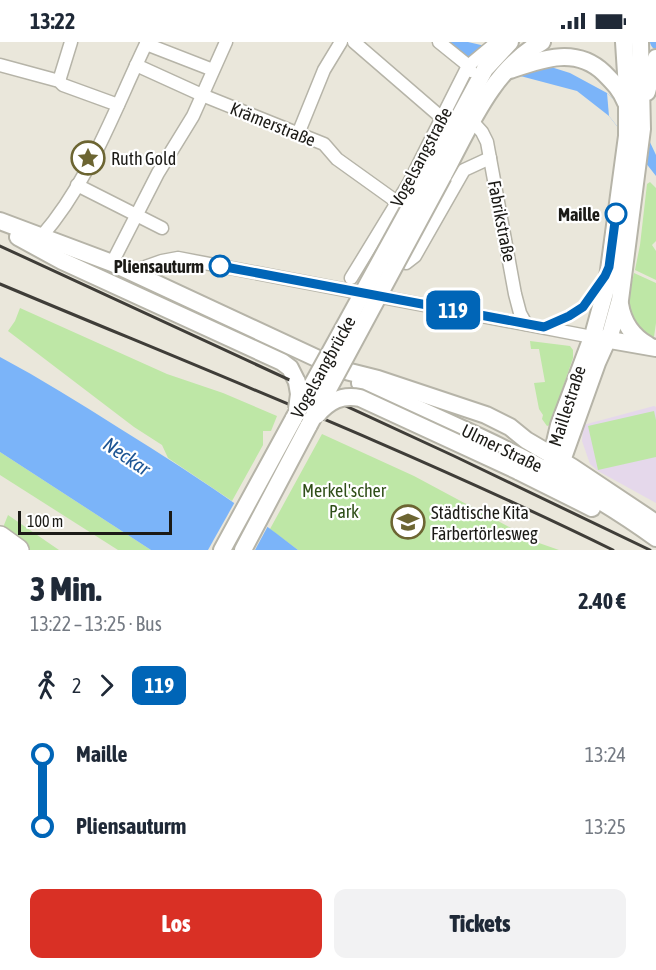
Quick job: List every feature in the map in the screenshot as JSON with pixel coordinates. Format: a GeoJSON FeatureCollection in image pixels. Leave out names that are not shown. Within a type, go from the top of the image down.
{"type":"FeatureCollection","features":[{"type":"Feature","properties":{"kind":"highway"},"geometry":{"type":"LineString","coordinates":[[0,537],[18,550]]}},
{"type":"Feature","properties":{"kind":"main road"},"geometry":{"type":"LineString","coordinates":[[482,90],[525,60],[542,42]]}},
{"type":"Feature","properties":{"kind":"main road","name":"Maillestraße"},"geometry":{"type":"LineString","coordinates":[[555,463],[560,425],[620,300],[639,154],[624,42]]}},
{"type":"Feature","properties":{"kind":"main road","name":"Maillestraße"},"geometry":{"type":"LineString","coordinates":[[635,116],[640,42]]}},
{"type":"Feature","properties":{"kind":"main road"},"geometry":{"type":"LineString","coordinates":[[482,90],[479,65],[499,46]]}},
{"type":"Feature","properties":{"kind":"main road"},"geometry":{"type":"LineString","coordinates":[[525,60],[566,56],[591,63],[618,86],[635,116]]}},
{"type":"Feature","properties":{"kind":"main road","name":"Maillestraße"},"geometry":{"type":"LineString","coordinates":[[555,463],[577,420],[597,363],[626,138],[656,59]]}},
{"type":"Feature","properties":{"kind":"main road","name":"Vogelsangbrücke"},"geometry":{"type":"LineString","coordinates":[[437,172],[472,121],[482,90]]}},
{"type":"Feature","properties":{"kind":"main road","name":"Vogelsangbrücke"},"geometry":{"type":"LineString","coordinates":[[222,550],[302,421],[482,90]]}},
{"type":"Feature","properties":{"kind":"main road"},"geometry":{"type":"LineString","coordinates":[[0,222],[41,251],[286,364],[296,377],[299,387],[302,421],[343,397],[355,397],[518,471],[627,526],[656,538]]}},
{"type":"Feature","properties":{"kind":"main road","name":"Ulmer Straße"},"geometry":{"type":"LineString","coordinates":[[0,222],[112,263],[342,370],[461,405],[510,427],[656,538]]}},
{"type":"Feature","properties":{"kind":"main road"},"geometry":{"type":"LineString","coordinates":[[620,300],[622,315],[627,326],[636,337],[654,348]]}},
{"type":"Feature","properties":{"kind":"main road"},"geometry":{"type":"LineString","coordinates":[[600,338],[654,348]]}},
{"type":"Feature","properties":{"kind":"main road","name":"Ulmer Straße"},"geometry":{"type":"LineString","coordinates":[[342,370],[357,381],[481,438],[555,463],[608,490],[656,523]]}},
{"type":"Feature","properties":{"kind":"main road"},"geometry":{"type":"LineString","coordinates":[[577,420],[578,458],[608,490]]}},
{"type":"Feature","properties":{"kind":"main road","name":"Vogelsangbrücke"},"geometry":{"type":"LineString","coordinates":[[243,550],[302,421]]}},
{"type":"Feature","properties":{"kind":"main road"},"geometry":{"type":"LineString","coordinates":[[510,427],[540,438],[548,437],[560,425]]}},
{"type":"Feature","properties":{"kind":"street"},"geometry":{"type":"LineString","coordinates":[[58,81],[71,42]]}},
{"type":"Feature","properties":{"kind":"street"},"geometry":{"type":"LineString","coordinates":[[112,263],[193,116],[226,42]]}},
{"type":"Feature","properties":{"kind":"street"},"geometry":{"type":"LineString","coordinates":[[298,134],[324,70],[341,42]]}},
{"type":"Feature","properties":{"kind":"street"},"geometry":{"type":"LineString","coordinates":[[354,42],[442,118]]}},
{"type":"Feature","properties":{"kind":"street"},"geometry":{"type":"LineString","coordinates":[[439,42],[479,65]]}},
{"type":"Feature","properties":{"kind":"street"},"geometry":{"type":"LineString","coordinates":[[41,237],[77,185],[104,138],[147,43],[213,70]]}},
{"type":"Feature","properties":{"kind":"street"},"geometry":{"type":"LineString","coordinates":[[0,65],[58,81],[63,85],[118,105]]}},
{"type":"Feature","properties":{"kind":"street","name":"Krämerstraße"},"geometry":{"type":"LineString","coordinates":[[136,65],[202,95],[324,144],[337,159],[397,202]]}},
{"type":"Feature","properties":{"kind":"street","name":"Vogelsangstraße"},"geometry":{"type":"LineString","coordinates":[[351,278],[397,202],[442,118],[479,65]]}},
{"type":"Feature","properties":{"kind":"street","name":"Fabrikstraße"},"geometry":{"type":"LineString","coordinates":[[472,121],[485,137],[520,313],[526,324]]}},
{"type":"Feature","properties":{"kind":"street"},"geometry":{"type":"LineString","coordinates":[[370,246],[403,263],[408,262],[417,253],[464,170],[490,158]]}},
{"type":"Feature","properties":{"kind":"street"},"geometry":{"type":"LineString","coordinates":[[77,185],[162,228]]}},
{"type":"Feature","properties":{"kind":"street"},"geometry":{"type":"LineString","coordinates":[[131,272],[178,258],[600,338]]}},
{"type":"Feature","properties":{"kind":"shaded area"},"geometry":{"type":"Polygon","coordinates":[[[656,407],[656,503],[598,471],[590,464],[582,441],[583,425],[656,407]]]}},
{"type":"Feature","properties":{"kind":"green space"},"geometry":{"type":"Polygon","coordinates":[[[650,182],[656,188],[656,241],[652,245],[656,251],[656,280],[635,270],[647,184],[650,182]]]}},
{"type":"Feature","properties":{"kind":"green space"},"geometry":{"type":"Polygon","coordinates":[[[634,273],[656,283],[654,337],[640,330],[629,311],[628,298],[634,273]]]}},
{"type":"Feature","properties":{"kind":"green space"},"geometry":{"type":"Polygon","coordinates":[[[20,308],[167,374],[223,393],[277,416],[271,431],[263,431],[263,445],[232,501],[168,458],[162,445],[134,427],[8,331],[20,308]]]}},
{"type":"Feature","properties":{"kind":"green space"},"geometry":{"type":"Polygon","coordinates":[[[530,341],[570,346],[573,350],[573,358],[550,425],[547,426],[542,419],[543,415],[539,409],[534,383],[545,382],[539,349],[531,349],[530,341]]]}},
{"type":"Feature","properties":{"kind":"green space"},"geometry":{"type":"Polygon","coordinates":[[[654,411],[656,457],[598,470],[588,426],[654,411]]]}},
{"type":"Feature","properties":{"kind":"green space","name":"Merkel'scher Park"},"geometry":{"type":"Polygon","coordinates":[[[322,434],[414,476],[539,543],[559,550],[298,550],[270,529],[322,434]]]}},
{"type":"Feature","properties":{"kind":"green space"},"geometry":{"type":"Polygon","coordinates":[[[0,452],[151,550],[118,550],[0,475],[0,452]]]}},
{"type":"Feature","properties":{"kind":"green space"},"geometry":{"type":"Polygon","coordinates":[[[8,515],[59,550],[30,550],[4,531],[8,515]]]}},
{"type":"Feature","properties":{"kind":"water"},"geometry":{"type":"Polygon","coordinates":[[[445,42],[468,42],[481,45],[570,73],[607,93],[636,121],[648,138],[656,155],[656,176],[609,116],[577,91],[498,70],[475,61],[445,42]]]}},
{"type":"Feature","properties":{"kind":"water","name":"Neckar"},"geometry":{"type":"Polygon","coordinates":[[[0,357],[75,400],[187,471],[255,517],[298,550],[151,550],[0,452],[0,357]]]}},
{"type":"Feature","properties":{"kind":"pier"},"geometry":{"type":"Polygon","coordinates":[[[607,93],[636,121],[650,141],[647,164],[609,116],[607,93]]]}},
{"type":"Feature","properties":{"kind":"pier"},"geometry":{"type":"Polygon","coordinates":[[[236,500],[269,524],[255,550],[208,550],[236,500]]]}},
{"type":"Feature","properties":{"kind":"railway"},"geometry":{"type":"LineString","coordinates":[[0,246],[454,456],[650,550]]}},
{"type":"Feature","properties":{"kind":"railway"},"geometry":{"type":"LineString","coordinates":[[0,284],[385,445],[613,550]]}},
{"type":"Feature","properties":{"kind":"bus line","name":"119"},"geometry":{"type":"LineString","coordinates":[[220,266],[544,327],[583,307],[605,276],[609,267],[616,214]]}},
{"type":"Feature","properties":{"kind":"place","name":"Ruth Gold"},"geometry":{"type":"Point","coordinates":[88,158]}},
{"type":"Feature","properties":{"kind":"place","name":"Maille"},"geometry":{"type":"Point","coordinates":[616,214]}},
{"type":"Feature","properties":{"kind":"place","name":"Pliensauturm"},"geometry":{"type":"Point","coordinates":[220,266]}},
{"type":"Feature","properties":{"kind":"place","name":"Städtische Kita Färbertörlesweg"},"geometry":{"type":"Point","coordinates":[408,522]}}]}
